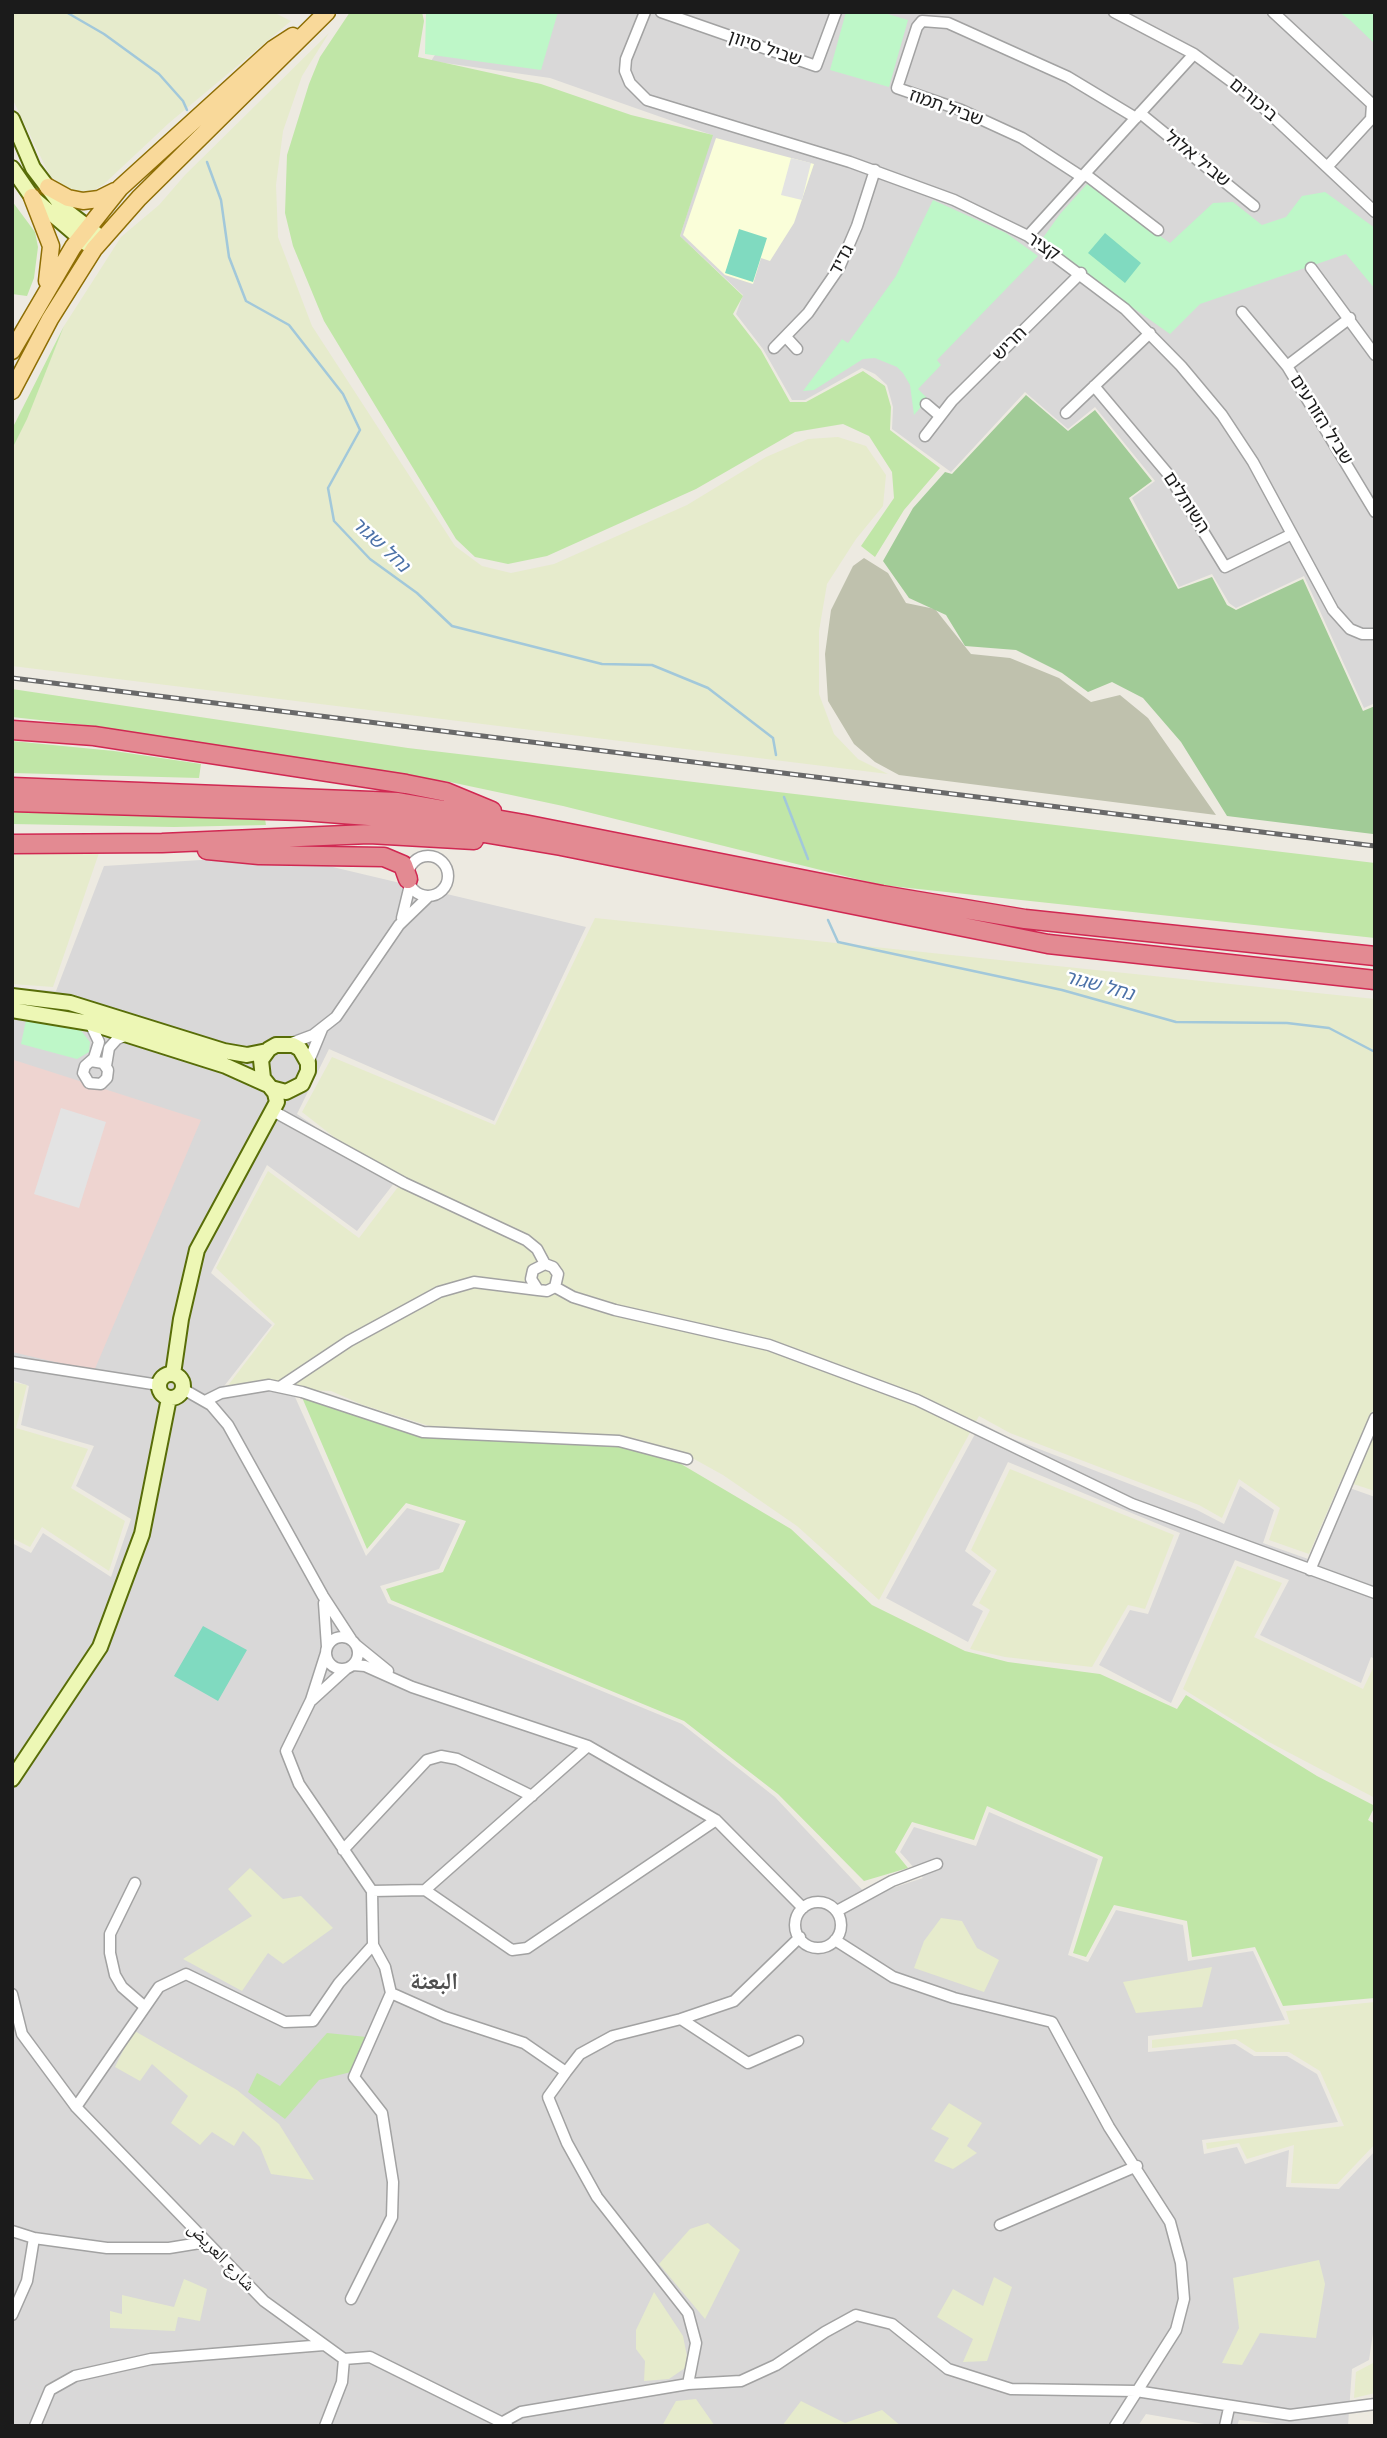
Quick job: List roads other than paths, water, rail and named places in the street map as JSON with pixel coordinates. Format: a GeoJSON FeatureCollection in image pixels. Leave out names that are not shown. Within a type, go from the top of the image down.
{"type":"FeatureCollection","features":[{"type":"Feature","properties":{"kind":"highway"},"geometry":{"type":"LineString","coordinates":[[12,730],[94,736],[446,792],[524,824]]}},
{"type":"Feature","properties":{"kind":"highway"},"geometry":{"type":"LineString","coordinates":[[12,787],[398,802],[524,824],[780,876],[1025,919],[1375,956]]}},
{"type":"Feature","properties":{"kind":"highway"},"geometry":{"type":"LineString","coordinates":[[12,802],[346,814],[422,822],[561,846],[1035,942],[1106,953],[1375,980]]}},
{"type":"Feature","properties":{"kind":"highway"},"geometry":{"type":"LineString","coordinates":[[12,844],[162,844],[369,834],[561,846]]}},
{"type":"Feature","properties":{"kind":"highway"},"geometry":{"type":"LineString","coordinates":[[162,844],[235,853],[384,857],[403,865],[409,882]]}},
{"type":"Feature","properties":{"kind":"main road"},"geometry":{"type":"LineString","coordinates":[[12,351],[84,233],[120,188],[273,49],[323,16]]}},
{"type":"Feature","properties":{"kind":"main road"},"geometry":{"type":"LineString","coordinates":[[12,391],[50,319],[98,244],[139,198],[323,16]]}},
{"type":"Feature","properties":{"kind":"main road"},"geometry":{"type":"LineString","coordinates":[[12,119],[33,168],[84,233]]}},
{"type":"Feature","properties":{"kind":"main road"},"geometry":{"type":"LineString","coordinates":[[12,168],[32,197],[51,246],[45,293]]}},
{"type":"Feature","properties":{"kind":"main road"},"geometry":{"type":"LineString","coordinates":[[48,187],[68,198],[83,201],[99,200],[120,188]]}},
{"type":"Feature","properties":{"kind":"main road"},"geometry":{"type":"LineString","coordinates":[[32,197],[98,244]]}},
{"type":"Feature","properties":{"kind":"main road"},"geometry":{"type":"LineString","coordinates":[[12,996],[49,999],[90,1008],[236,1054],[267,1051],[276,1045],[289,1045],[300,1049],[308,1063],[306,1078],[277,1114],[197,1250],[181,1319],[173,1374]]}},
{"type":"Feature","properties":{"kind":"main road"},"geometry":{"type":"LineString","coordinates":[[12,1010],[90,1023],[226,1066],[282,1092],[295,1089]]}},
{"type":"Feature","properties":{"kind":"main road"},"geometry":{"type":"LineString","coordinates":[[267,1051],[260,1066],[277,1102],[277,1114]]}},
{"type":"Feature","properties":{"kind":"main road"},"geometry":{"type":"LineString","coordinates":[[173,1374],[183,1381],[184,1389],[176,1398],[169,1398],[162,1395],[159,1385],[164,1376],[173,1374]]}},
{"type":"Feature","properties":{"kind":"main road"},"geometry":{"type":"LineString","coordinates":[[12,1779],[100,1647],[142,1534],[169,1398]]}},
{"type":"Feature","properties":{"kind":"street","name":"קציר"},"geometry":{"type":"LineString","coordinates":[[645,12],[626,59],[625,71],[630,83],[647,100],[876,170],[954,200],[1028,236],[1081,273],[1150,333],[1222,415],[1253,462],[1333,610],[1345,625],[1356,633],[1375,634]]}},
{"type":"Feature","properties":{"kind":"street","name":"שביל סיוון"},"geometry":{"type":"LineString","coordinates":[[661,12],[816,66],[836,12]]}},
{"type":"Feature","properties":{"kind":"street","name":"ביכורים"},"geometry":{"type":"LineString","coordinates":[[1114,12],[1194,54],[1251,96],[1375,212]]}},
{"type":"Feature","properties":{"kind":"street"},"geometry":{"type":"LineString","coordinates":[[1273,12],[1372,104],[1371,118],[1327,167]]}},
{"type":"Feature","properties":{"kind":"street","name":"שביל תמוז"},"geometry":{"type":"LineString","coordinates":[[1084,175],[1022,138],[961,110],[897,88],[917,27],[922,21],[948,23],[1056,71],[1138,115]]}},
{"type":"Feature","properties":{"kind":"street"},"geometry":{"type":"LineString","coordinates":[[1028,236],[1194,54]]}},
{"type":"Feature","properties":{"kind":"street","name":"שביל אלול"},"geometry":{"type":"LineString","coordinates":[[1138,115],[1254,206]]}},
{"type":"Feature","properties":{"kind":"street","name":"גדיד"},"geometry":{"type":"LineString","coordinates":[[774,348],[808,313],[839,268],[851,244],[876,170]]}},
{"type":"Feature","properties":{"kind":"street"},"geometry":{"type":"LineString","coordinates":[[1084,175],[1158,230]]}},
{"type":"Feature","properties":{"kind":"street"},"geometry":{"type":"LineString","coordinates":[[1311,268],[1350,317],[1375,355]]}},
{"type":"Feature","properties":{"kind":"street","name":"חריש"},"geometry":{"type":"LineString","coordinates":[[925,436],[940,416],[1081,273]]}},
{"type":"Feature","properties":{"kind":"street","name":"שביל הזורעים"},"geometry":{"type":"LineString","coordinates":[[1242,312],[1287,366],[1375,512]]}},
{"type":"Feature","properties":{"kind":"street","name":"שביל הזורעים"},"geometry":{"type":"LineString","coordinates":[[1287,366],[1350,317]]}},
{"type":"Feature","properties":{"kind":"street"},"geometry":{"type":"LineString","coordinates":[[1066,413],[1150,333]]}},
{"type":"Feature","properties":{"kind":"street"},"geometry":{"type":"LineString","coordinates":[[786,337],[797,349]]}},
{"type":"Feature","properties":{"kind":"street","name":"השותלים"},"geometry":{"type":"LineString","coordinates":[[1094,386],[1168,474],[1225,567],[1292,534]]}},
{"type":"Feature","properties":{"kind":"street"},"geometry":{"type":"LineString","coordinates":[[926,404],[940,416]]}},
{"type":"Feature","properties":{"kind":"street"},"geometry":{"type":"LineString","coordinates":[[308,1063],[323,1028],[347,1002],[399,925],[429,896],[439,893],[447,884],[447,871],[440,860],[428,856],[416,860],[399,925]]}},
{"type":"Feature","properties":{"kind":"street"},"geometry":{"type":"LineString","coordinates":[[409,882],[420,894],[429,896]]}},
{"type":"Feature","properties":{"kind":"street"},"geometry":{"type":"LineString","coordinates":[[90,1023],[99,1042],[83,1073],[86,1081],[93,1085],[105,1082],[109,1048],[117,1039],[127,1034]]}},
{"type":"Feature","properties":{"kind":"street"},"geometry":{"type":"LineString","coordinates":[[289,1045],[323,1028]]}},
{"type":"Feature","properties":{"kind":"street"},"geometry":{"type":"LineString","coordinates":[[91,1061],[99,1061],[106,1066]]}},
{"type":"Feature","properties":{"kind":"street"},"geometry":{"type":"LineString","coordinates":[[277,1114],[404,1184],[526,1240],[537,1249],[545,1264]]}},
{"type":"Feature","properties":{"kind":"street"},"geometry":{"type":"LineString","coordinates":[[538,1290],[532,1283],[532,1274],[536,1267],[545,1264],[553,1267],[558,1274],[555,1287]]}},
{"type":"Feature","properties":{"kind":"street"},"geometry":{"type":"LineString","coordinates":[[281,1387],[349,1341],[439,1292],[474,1282],[547,1291],[555,1287],[603,1307],[769,1345],[917,1400],[1132,1504],[1375,1593]]}},
{"type":"Feature","properties":{"kind":"street"},"geometry":{"type":"LineString","coordinates":[[12,1362],[159,1385]]}},
{"type":"Feature","properties":{"kind":"street"},"geometry":{"type":"LineString","coordinates":[[205,1401],[221,1393],[269,1385],[423,1432],[619,1441],[687,1459]]}},
{"type":"Feature","properties":{"kind":"street"},"geometry":{"type":"LineString","coordinates":[[184,1389],[205,1401],[228,1424],[323,1596],[354,1642],[412,1687]]}},
{"type":"Feature","properties":{"kind":"street"},"geometry":{"type":"LineString","coordinates":[[1310,1570],[1375,1418]]}},
{"type":"Feature","properties":{"kind":"street"},"geometry":{"type":"LineString","coordinates":[[323,1596],[326,1651],[332,1665],[365,1666],[412,1687],[588,1746],[716,1820],[803,1908]]}},
{"type":"Feature","properties":{"kind":"street"},"geometry":{"type":"LineString","coordinates":[[351,2299],[392,2217],[393,2182],[382,2113],[354,2077],[391,1993],[385,1966],[373,1945],[372,1891],[299,1784],[286,1751],[311,1700],[326,1651],[337,1638],[354,1642]]}},
{"type":"Feature","properties":{"kind":"street"},"geometry":{"type":"LineString","coordinates":[[311,1700],[358,1658],[354,1642]]}},
{"type":"Feature","properties":{"kind":"street"},"geometry":{"type":"LineString","coordinates":[[425,1889],[588,1746]]}},
{"type":"Feature","properties":{"kind":"street"},"geometry":{"type":"LineString","coordinates":[[343,1850],[418,1769],[434,1758],[457,1759],[532,1796]]}},
{"type":"Feature","properties":{"kind":"street"},"geometry":{"type":"LineString","coordinates":[[372,1891],[425,1889],[512,1950],[527,1948],[716,1820]]}},
{"type":"Feature","properties":{"kind":"street"},"geometry":{"type":"LineString","coordinates":[[836,1911],[892,1881],[937,1864]]}},
{"type":"Feature","properties":{"kind":"street"},"geometry":{"type":"LineString","coordinates":[[135,1883],[110,1934],[110,1953],[114,1975],[122,1987],[145,2007]]}},
{"type":"Feature","properties":{"kind":"street"},"geometry":{"type":"LineString","coordinates":[[817,1902],[831,1906],[836,1911],[841,1926],[835,1940],[817,1947],[800,1937],[796,1925],[803,1908],[817,1902]]}},
{"type":"Feature","properties":{"kind":"street"},"geometry":{"type":"LineString","coordinates":[[688,2384],[696,2343],[688,2313],[597,2197],[567,2143],[548,2096],[580,2054],[613,2036],[681,2019],[734,2001],[800,1937]]}},
{"type":"Feature","properties":{"kind":"street"},"geometry":{"type":"LineString","coordinates":[[835,1940],[894,1977],[954,1997],[1052,2022],[1109,2127],[1137,2166],[1170,2222],[1181,2263],[1184,2299],[1176,2330],[1115,2426]]}},
{"type":"Feature","properties":{"kind":"street"},"geometry":{"type":"LineString","coordinates":[[76,2107],[159,1987],[186,1974],[285,2022],[313,2021],[339,1983],[373,1945]]}},
{"type":"Feature","properties":{"kind":"street"},"geometry":{"type":"LineString","coordinates":[[391,1993],[444,2017],[524,2043],[566,2072]]}},
{"type":"Feature","properties":{"kind":"street","name":"شارع العريض"},"geometry":{"type":"LineString","coordinates":[[12,1994],[22,2035],[76,2107],[264,2301],[344,2359]]}},
{"type":"Feature","properties":{"kind":"street"},"geometry":{"type":"LineString","coordinates":[[681,2019],[748,2063],[798,2041]]}},
{"type":"Feature","properties":{"kind":"street"},"geometry":{"type":"LineString","coordinates":[[1000,2225],[1137,2166]]}},
{"type":"Feature","properties":{"kind":"street"},"geometry":{"type":"LineString","coordinates":[[12,2231],[34,2238],[107,2248],[169,2248],[206,2242]]}},
{"type":"Feature","properties":{"kind":"street"},"geometry":{"type":"LineString","coordinates":[[12,2315],[27,2281],[34,2238]]}},
{"type":"Feature","properties":{"kind":"street"},"geometry":{"type":"LineString","coordinates":[[325,2426],[342,2382],[344,2359],[370,2357],[506,2424],[521,2412],[688,2384],[741,2381],[776,2365],[856,2315],[892,2324],[948,2369],[1011,2389],[1136,2391],[1229,2408],[1290,2415],[1375,2404]]}},
{"type":"Feature","properties":{"kind":"street"},"geometry":{"type":"LineString","coordinates":[[35,2426],[50,2390],[75,2375],[151,2359],[324,2345]]}},
{"type":"Feature","properties":{"kind":"street"},"geometry":{"type":"LineString","coordinates":[[1225,2426],[1229,2408]]}},
{"type":"Feature","properties":{"kind":"waterway","name":"נחל שגור"},"geometry":{"type":"LineString","coordinates":[[66,12],[104,34],[159,74],[183,101],[187,110]]}},
{"type":"Feature","properties":{"kind":"waterway","name":"נחל שגור"},"geometry":{"type":"LineString","coordinates":[[207,162],[221,200],[229,257],[246,301],[289,325],[343,394],[360,430],[328,488],[334,521],[370,559],[417,593],[452,626],[602,664],[652,665],[708,688],[773,738],[776,755]]}},
{"type":"Feature","properties":{"kind":"waterway","name":"נחל שגור"},"geometry":{"type":"LineString","coordinates":[[784,797],[808,859]]}},
{"type":"Feature","properties":{"kind":"waterway","name":"נחל שגור"},"geometry":{"type":"LineString","coordinates":[[828,920],[838,942],[1062,990],[1176,1022],[1287,1023],[1329,1028],[1375,1052]]}},
{"type":"Feature","properties":{"kind":"railway"},"geometry":{"type":"LineString","coordinates":[[12,678],[1375,846]]}},
{"type":"Feature","properties":{"kind":"district","name":"البعنة"},"geometry":{"type":"Point","coordinates":[434,1982]}}]}
